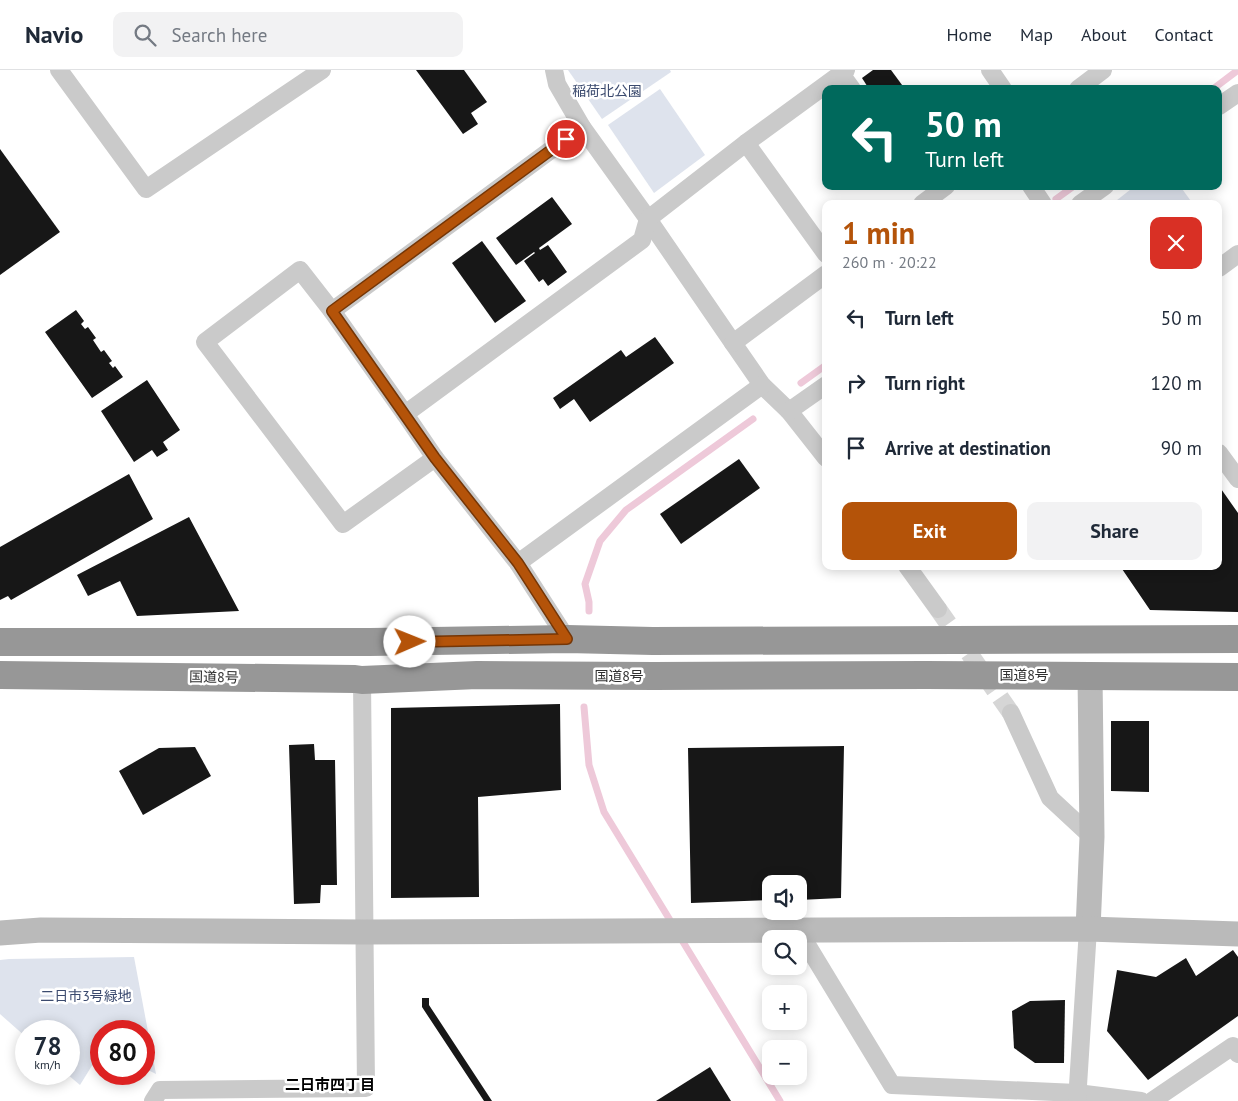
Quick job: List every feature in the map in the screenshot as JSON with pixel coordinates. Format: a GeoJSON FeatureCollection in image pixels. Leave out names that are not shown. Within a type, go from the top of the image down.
{"type":"FeatureCollection","features":[{"type":"Feature","properties":{"kind":"highway"},"geometry":{"type":"LineString","coordinates":[[0,642],[370,642],[567,639],[662,641],[1238,639]]}},
{"type":"Feature","properties":{"kind":"highway","name":"国道8号"},"geometry":{"type":"LineString","coordinates":[[0,675],[362,680],[477,675],[926,674],[1229,677]]}},
{"type":"Feature","properties":{"kind":"street"},"geometry":{"type":"LineString","coordinates":[[59,70],[146,189],[322,70]]}},
{"type":"Feature","properties":{"kind":"street"},"geometry":{"type":"LineString","coordinates":[[554,70],[557,84],[582,127],[648,219],[732,343],[762,385],[789,411],[822,453]]}},
{"type":"Feature","properties":{"kind":"street"},"geometry":{"type":"LineString","coordinates":[[990,70],[1000,85]]}},
{"type":"Feature","properties":{"kind":"street"},"geometry":{"type":"LineString","coordinates":[[1083,85],[1103,70]]}},
{"type":"Feature","properties":{"kind":"street"},"geometry":{"type":"LineString","coordinates":[[826,85],[844,72],[850,85]]}},
{"type":"Feature","properties":{"kind":"street"},"geometry":{"type":"LineString","coordinates":[[405,414],[642,240],[648,219],[746,143],[822,88]]}},
{"type":"Feature","properties":{"kind":"street"},"geometry":{"type":"LineString","coordinates":[[1222,104],[1238,93]]}},
{"type":"Feature","properties":{"kind":"street"},"geometry":{"type":"LineString","coordinates":[[332,311],[582,127]]}},
{"type":"Feature","properties":{"kind":"street"},"geometry":{"type":"LineString","coordinates":[[746,143],[822,248]]}},
{"type":"Feature","properties":{"kind":"street"},"geometry":{"type":"LineString","coordinates":[[926,196],[938,190]]}},
{"type":"Feature","properties":{"kind":"street"},"geometry":{"type":"LineString","coordinates":[[1086,200],[1099,190]]}},
{"type":"Feature","properties":{"kind":"street"},"geometry":{"type":"LineString","coordinates":[[435,458],[343,524],[205,342],[300,270],[332,311],[435,458],[518,563],[567,639]]}},
{"type":"Feature","properties":{"kind":"street"},"geometry":{"type":"LineString","coordinates":[[732,343],[822,277]]}},
{"type":"Feature","properties":{"kind":"street"},"geometry":{"type":"LineString","coordinates":[[518,563],[762,385]]}},
{"type":"Feature","properties":{"kind":"street"},"geometry":{"type":"LineString","coordinates":[[789,411],[822,388]]}},
{"type":"Feature","properties":{"kind":"street"},"geometry":{"type":"LineString","coordinates":[[1222,456],[1238,479]]}},
{"type":"Feature","properties":{"kind":"street"},"geometry":{"type":"LineString","coordinates":[[910,570],[938,609]]}},
{"type":"Feature","properties":{"kind":"street"},"geometry":{"type":"LineString","coordinates":[[1077,1097],[1092,837],[1090,675]]}},
{"type":"Feature","properties":{"kind":"street"},"geometry":{"type":"LineString","coordinates":[[153,1101],[160,1090],[366,1088],[362,680]]}},
{"type":"Feature","properties":{"kind":"street"},"geometry":{"type":"LineString","coordinates":[[1011,713],[1050,798],[1092,837]]}},
{"type":"Feature","properties":{"kind":"street"},"geometry":{"type":"LineString","coordinates":[[798,930],[1088,929],[1238,934]]}},
{"type":"Feature","properties":{"kind":"street"},"geometry":{"type":"LineString","coordinates":[[0,932],[41,930],[364,932],[762,930]]}},
{"type":"Feature","properties":{"kind":"street"},"geometry":{"type":"LineString","coordinates":[[807,945],[892,1085],[1140,1101]]}},
{"type":"Feature","properties":{"kind":"street"},"geometry":{"type":"LineString","coordinates":[[1152,1101],[1236,1048]]}},
{"type":"Feature","properties":{"kind":"green space","name":"稲荷北公園"},"geometry":{"type":"Polygon","coordinates":[[[568,70],[670,70],[671,72],[602,119],[568,70]]]}},
{"type":"Feature","properties":{"kind":"green space"},"geometry":{"type":"Polygon","coordinates":[[[660,89],[705,155],[654,193],[608,125],[660,89]]]}},
{"type":"Feature","properties":{"kind":"green space"},"geometry":{"type":"Polygon","coordinates":[[[1130,190],[1183,190],[1190,200],[1117,200],[1130,190]]]}},
{"type":"Feature","properties":{"kind":"green space","name":"二日市3号緑地"},"geometry":{"type":"Polygon","coordinates":[[[134,957],[146,1020],[90,1020],[90,1069],[80,1085],[80,1020],[15,1020],[15,1027],[0,1014],[0,960],[134,957]]]}},
{"type":"Feature","properties":{"kind":"building"},"geometry":{"type":"Polygon","coordinates":[[[416,70],[464,70],[487,102],[471,113],[478,124],[463,134],[416,70]]]}},
{"type":"Feature","properties":{"kind":"building"},"geometry":{"type":"Polygon","coordinates":[[[873,70],[891,70],[902,85],[866,85],[862,78],[873,70]]]}},
{"type":"Feature","properties":{"kind":"building"},"geometry":{"type":"Polygon","coordinates":[[[0,149],[60,232],[0,275],[0,149]]]}},
{"type":"Feature","properties":{"kind":"building"},"geometry":{"type":"Polygon","coordinates":[[[552,197],[572,224],[539,248],[540,250],[548,245],[567,272],[548,286],[543,279],[539,282],[524,261],[534,252],[516,265],[496,238],[552,197]]]}},
{"type":"Feature","properties":{"kind":"building"},"geometry":{"type":"Polygon","coordinates":[[[482,241],[526,301],[495,323],[452,263],[482,241]]]}},
{"type":"Feature","properties":{"kind":"building"},"geometry":{"type":"Polygon","coordinates":[[[76,310],[84,321],[81,324],[85,329],[88,327],[96,338],[93,340],[101,352],[104,350],[112,361],[109,363],[113,368],[115,366],[123,377],[92,398],[45,332],[76,310]]]}},
{"type":"Feature","properties":{"kind":"building"},"geometry":{"type":"Polygon","coordinates":[[[655,337],[674,363],[590,422],[574,399],[560,409],[553,398],[621,350],[626,357],[655,337]]]}},
{"type":"Feature","properties":{"kind":"building"},"geometry":{"type":"Polygon","coordinates":[[[147,380],[180,430],[163,442],[168,450],[157,457],[152,450],[134,462],[101,411],[147,380]]]}},
{"type":"Feature","properties":{"kind":"building"},"geometry":{"type":"Polygon","coordinates":[[[739,459],[760,488],[681,544],[660,514],[739,459]]]}},
{"type":"Feature","properties":{"kind":"building"},"geometry":{"type":"Polygon","coordinates":[[[129,474],[153,519],[11,600],[8,596],[0,600],[0,547],[129,474]]]}},
{"type":"Feature","properties":{"kind":"building"},"geometry":{"type":"Polygon","coordinates":[[[1222,490],[1238,513],[1238,612],[1150,610],[1123,570],[1222,570],[1222,490]]]}},
{"type":"Feature","properties":{"kind":"building"},"geometry":{"type":"Polygon","coordinates":[[[189,517],[239,611],[137,616],[120,581],[88,596],[77,575],[189,517]]]}},
{"type":"Feature","properties":{"kind":"building"},"geometry":{"type":"Polygon","coordinates":[[[560,704],[561,790],[478,797],[479,897],[391,898],[391,708],[560,704]]]}},
{"type":"Feature","properties":{"kind":"building"},"geometry":{"type":"Polygon","coordinates":[[[1111,721],[1149,721],[1149,792],[1111,791],[1111,721]]]}},
{"type":"Feature","properties":{"kind":"building"},"geometry":{"type":"Polygon","coordinates":[[[314,744],[315,760],[335,760],[337,885],[321,885],[320,903],[294,904],[289,745],[314,744]]]}},
{"type":"Feature","properties":{"kind":"building"},"geometry":{"type":"Polygon","coordinates":[[[844,746],[841,898],[807,900],[807,875],[762,875],[762,900],[691,903],[688,748],[844,746]]]}},
{"type":"Feature","properties":{"kind":"building"},"geometry":{"type":"Polygon","coordinates":[[[195,747],[211,776],[143,815],[119,771],[159,748],[195,747]]]}},
{"type":"Feature","properties":{"kind":"building"},"geometry":{"type":"Polygon","coordinates":[[[1233,950],[1238,957],[1238,1016],[1148,1080],[1107,1031],[1117,970],[1156,977],[1186,958],[1196,976],[1233,950]]]}},
{"type":"Feature","properties":{"kind":"building"},"geometry":{"type":"Polygon","coordinates":[[[422,998],[429,998],[429,1005],[492,1101],[484,1101],[422,1007],[422,998]]]}},
{"type":"Feature","properties":{"kind":"building"},"geometry":{"type":"Polygon","coordinates":[[[1065,1000],[1064,1063],[1035,1063],[1014,1048],[1012,1011],[1030,1001],[1065,1000]]]}},
{"type":"Feature","properties":{"kind":"building"},"geometry":{"type":"Polygon","coordinates":[[[710,1067],[731,1101],[656,1101],[710,1067]]]}},
{"type":"Feature","properties":{"kind":"waterway"},"geometry":{"type":"LineString","coordinates":[[1218,85],[1238,70]]}},
{"type":"Feature","properties":{"kind":"waterway"},"geometry":{"type":"LineString","coordinates":[[1056,199],[1068,190]]}},
{"type":"Feature","properties":{"kind":"waterway"},"geometry":{"type":"LineString","coordinates":[[801,383],[822,368]]}},
{"type":"Feature","properties":{"kind":"waterway"},"geometry":{"type":"LineString","coordinates":[[589,611],[585,584],[600,541],[626,510],[753,419]]}},
{"type":"Feature","properties":{"kind":"waterway"},"geometry":{"type":"LineString","coordinates":[[584,707],[589,765],[604,812],[673,925]]}},
{"type":"Feature","properties":{"kind":"waterway"},"geometry":{"type":"LineString","coordinates":[[680,937],[780,1101]]}},
{"type":"Feature","properties":{"kind":"tunnel"},"geometry":{"type":"LineString","coordinates":[[938,609],[1011,713]]}},
{"type":"Feature","properties":{"kind":"district","name":"二日市四丁目"},"geometry":{"type":"Point","coordinates":[330,1084]}},
{"type":"Feature","properties":{"kind":"route"},"geometry":{"type":"LineString","coordinates":[[410,642],[567,639],[518,563],[435,458],[332,311],[566,139]]}}]}
